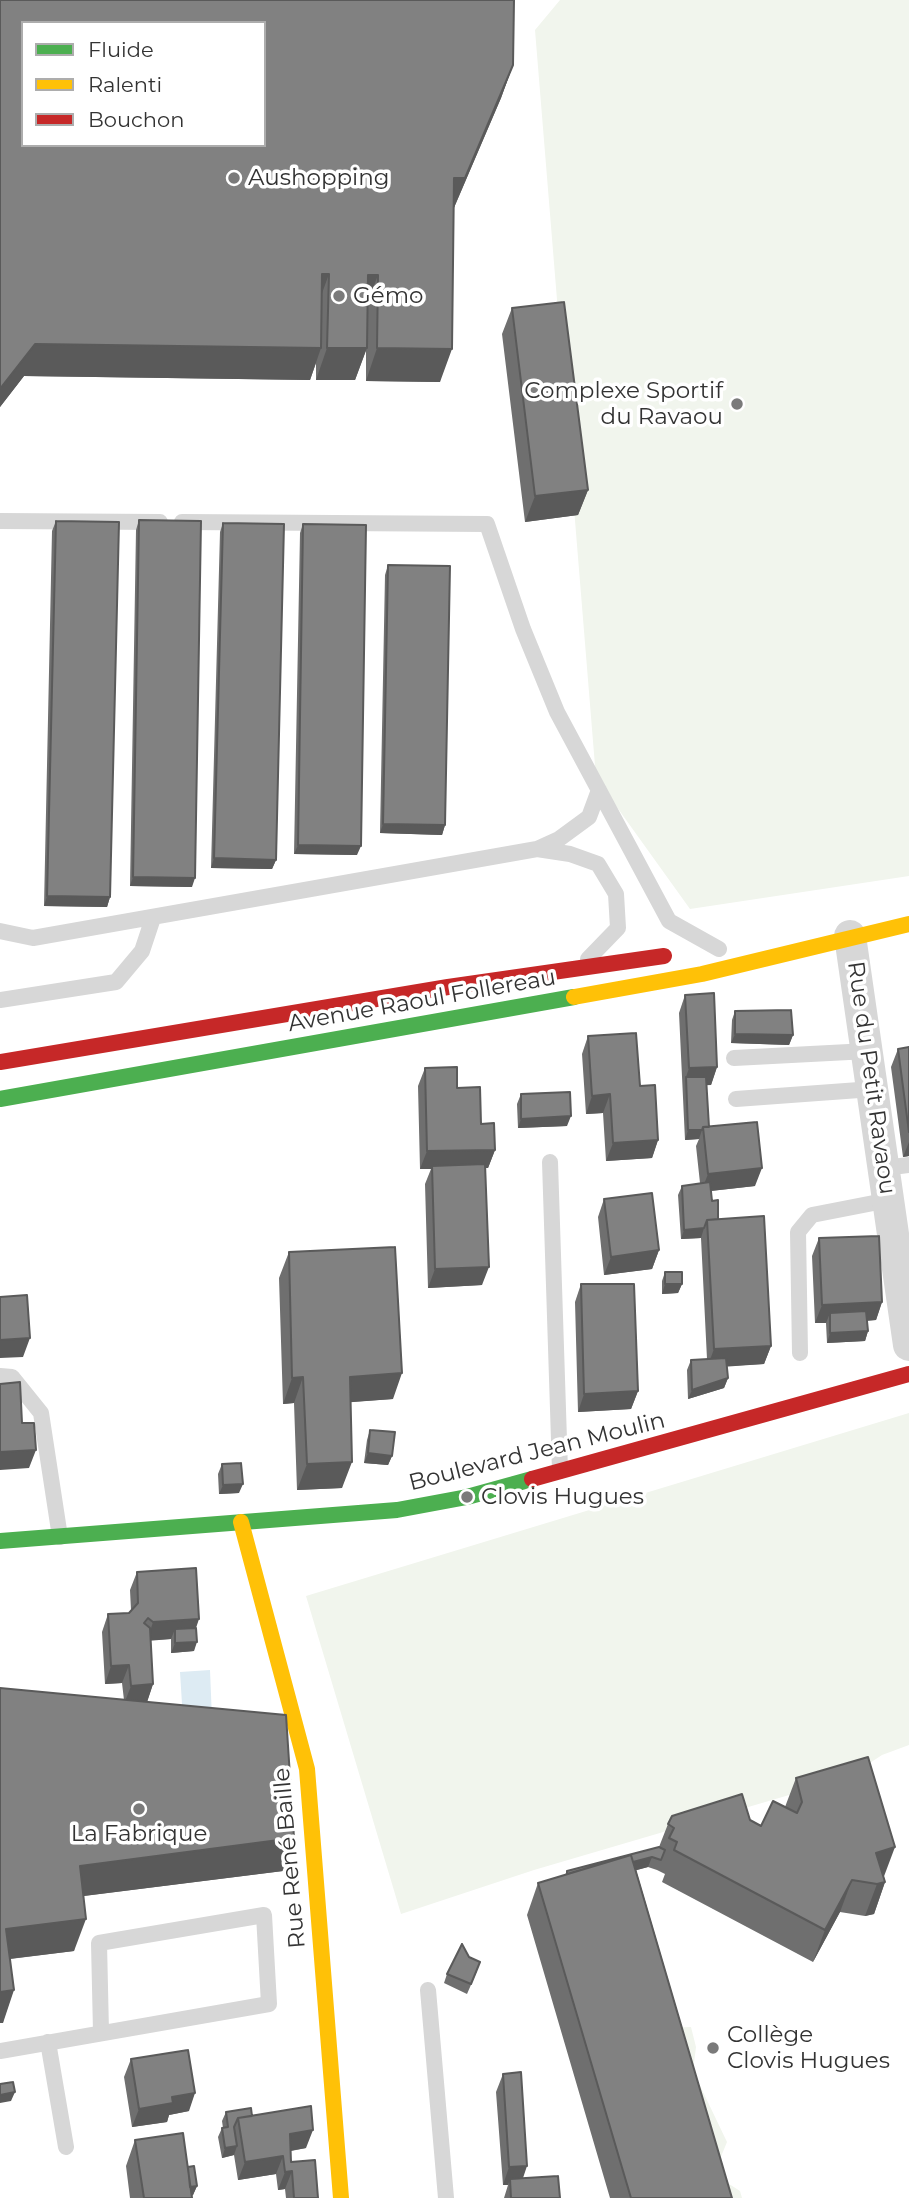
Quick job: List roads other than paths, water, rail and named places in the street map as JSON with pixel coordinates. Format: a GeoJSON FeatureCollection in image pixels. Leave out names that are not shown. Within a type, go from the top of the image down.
{"type":"FeatureCollection","features":[{"type":"Feature","properties":{"kind":"main road","name":"Avenue Raoul Follereau"},"geometry":{"type":"LineString","coordinates":[[0,1099],[702,974],[850,936],[909,924]]}},
{"type":"Feature","properties":{"kind":"main road","name":"Avenue Raoul Follereau"},"geometry":{"type":"LineString","coordinates":[[0,1062],[579,968],[732,947],[850,936]]}},
{"type":"Feature","properties":{"kind":"main road"},"geometry":{"type":"LineString","coordinates":[[0,1076],[12,1074],[40,1055]]}},
{"type":"Feature","properties":{"kind":"main road","name":"Boulevard Jean Moulin"},"geometry":{"type":"LineString","coordinates":[[0,1541],[397,1510],[467,1497],[560,1473],[909,1374]]}},
{"type":"Feature","properties":{"kind":"main road","name":"Rue René Baille"},"geometry":{"type":"LineString","coordinates":[[241,1522],[307,1769],[341,2198]]}},
{"type":"Feature","properties":{"kind":"street","name":"Rue du Petit Ravaou"},"geometry":{"type":"LineString","coordinates":[[850,936],[873,1089],[897,1166],[888,1200],[908,1334]]}},
{"type":"Feature","properties":{"kind":"lane"},"geometry":{"type":"LineString","coordinates":[[0,521],[487,524],[523,629],[557,712],[669,921],[732,947]]}},
{"type":"Feature","properties":{"kind":"lane"},"geometry":{"type":"LineString","coordinates":[[0,931],[33,938],[537,849],[559,839],[589,817],[599,790]]}},
{"type":"Feature","properties":{"kind":"lane"},"geometry":{"type":"LineString","coordinates":[[537,849],[570,854],[598,864],[616,894],[618,928],[579,968]]}},
{"type":"Feature","properties":{"kind":"lane"},"geometry":{"type":"LineString","coordinates":[[0,1000],[116,982],[142,951],[153,918]]}},
{"type":"Feature","properties":{"kind":"lane"},"geometry":{"type":"LineString","coordinates":[[734,1058],[867,1051]]}},
{"type":"Feature","properties":{"kind":"lane"},"geometry":{"type":"LineString","coordinates":[[736,1099],[873,1089]]}},
{"type":"Feature","properties":{"kind":"lane"},"geometry":{"type":"LineString","coordinates":[[550,1162],[560,1473]]}},
{"type":"Feature","properties":{"kind":"lane"},"geometry":{"type":"LineString","coordinates":[[800,1353],[798,1232],[812,1214],[888,1200]]}},
{"type":"Feature","properties":{"kind":"lane"},"geometry":{"type":"LineString","coordinates":[[0,1376],[12,1377],[41,1413],[60,1536]]}},
{"type":"Feature","properties":{"kind":"lane"},"geometry":{"type":"LineString","coordinates":[[0,2051],[269,2004],[264,1915],[99,1943],[101,2032]]}},
{"type":"Feature","properties":{"kind":"lane"},"geometry":{"type":"LineString","coordinates":[[428,1990],[446,2198]]}},
{"type":"Feature","properties":{"kind":"lane"},"geometry":{"type":"LineString","coordinates":[[48,2042],[66,2147]]}},
{"type":"Feature","properties":{"kind":"place","name":"Aushopping"},"geometry":{"type":"Point","coordinates":[234,178]}},
{"type":"Feature","properties":{"kind":"place","name":"Gémo"},"geometry":{"type":"Point","coordinates":[339,296]}},
{"type":"Feature","properties":{"kind":"place","name":"Complexe Sportif du Ravaou"},"geometry":{"type":"Point","coordinates":[737,404]}},
{"type":"Feature","properties":{"kind":"place","name":"Clovis Hugues"},"geometry":{"type":"Point","coordinates":[467,1497]}},
{"type":"Feature","properties":{"kind":"place","name":"La Fabrique"},"geometry":{"type":"Point","coordinates":[139,1809]}},
{"type":"Feature","properties":{"kind":"place","name":"Collège Clovis Hugues"},"geometry":{"type":"Point","coordinates":[713,2048]}}]}
